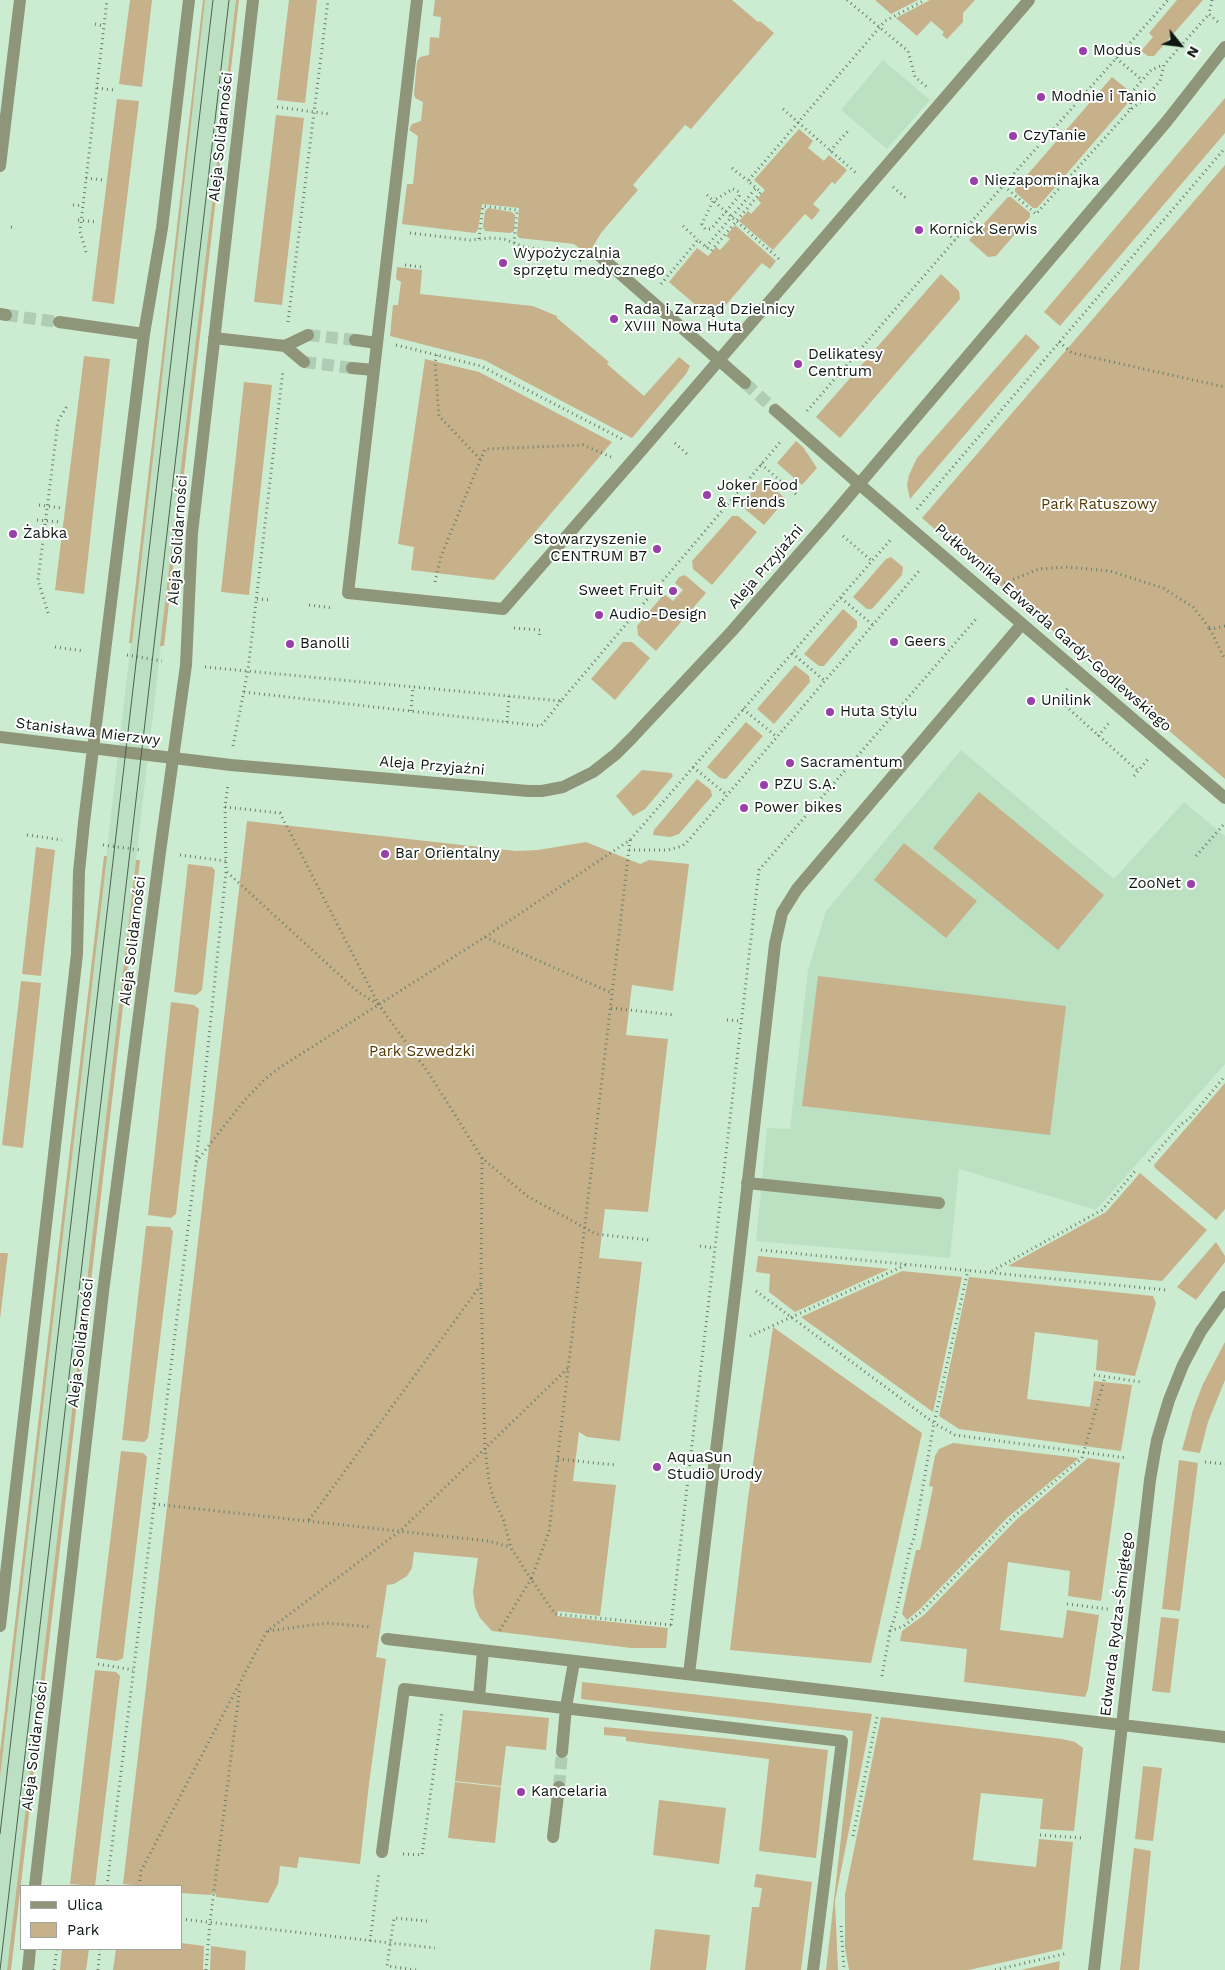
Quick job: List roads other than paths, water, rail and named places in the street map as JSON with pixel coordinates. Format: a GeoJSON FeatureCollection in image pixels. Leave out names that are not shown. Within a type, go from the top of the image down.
{"type":"FeatureCollection","features":[{"type":"Feature","properties":{"kind":"street"},"geometry":{"type":"LineString","coordinates":[[0,166],[20,0]]}},
{"type":"Feature","properties":{"kind":"street"},"geometry":{"type":"LineString","coordinates":[[0,1626],[77,954],[79,872],[144,334],[162,228],[189,0]]}},
{"type":"Feature","properties":{"kind":"street","name":"Aleja Solidarności"},"geometry":{"type":"LineString","coordinates":[[35,1885],[103,1292],[172,758],[186,665],[192,533],[253,0]]}},
{"type":"Feature","properties":{"kind":"street"},"geometry":{"type":"LineString","coordinates":[[417,0],[348,593],[503,609],[1029,0]]}},
{"type":"Feature","properties":{"kind":"street","name":"Aleja Przyjaźni"},"geometry":{"type":"LineString","coordinates":[[172,758],[528,791],[554,789],[573,783],[604,764],[631,739],[732,631],[1167,120],[1225,47]]}},
{"type":"Feature","properties":{"kind":"street"},"geometry":{"type":"LineString","coordinates":[[601,257],[745,383]]}},
{"type":"Feature","properties":{"kind":"street"},"geometry":{"type":"LineString","coordinates":[[59,322],[144,334]]}},
{"type":"Feature","properties":{"kind":"street"},"geometry":{"type":"LineString","coordinates":[[214,338],[285,346],[308,335]]}},
{"type":"Feature","properties":{"kind":"street"},"geometry":{"type":"LineString","coordinates":[[355,340],[378,343]]}},
{"type":"Feature","properties":{"kind":"street"},"geometry":{"type":"LineString","coordinates":[[285,346],[304,362]]}},
{"type":"Feature","properties":{"kind":"street"},"geometry":{"type":"LineString","coordinates":[[352,368],[374,370]]}},
{"type":"Feature","properties":{"kind":"street","name":"Pułkownika Edwarda Gardy-Godlewskiego"},"geometry":{"type":"LineString","coordinates":[[775,410],[1225,798]]}},
{"type":"Feature","properties":{"kind":"street"},"geometry":{"type":"LineString","coordinates":[[689,1674],[741,1248],[775,944],[782,913],[788,902],[1022,624]]}},
{"type":"Feature","properties":{"kind":"street","name":"Stanisława Mierzwy"},"geometry":{"type":"LineString","coordinates":[[0,738],[172,758]]}},
{"type":"Feature","properties":{"kind":"street"},"geometry":{"type":"LineString","coordinates":[[747,1183],[939,1203]]}},
{"type":"Feature","properties":{"kind":"street","name":"Edwarda Rydza-Śmigłego"},"geometry":{"type":"LineString","coordinates":[[1094,1970],[1150,1480],[1157,1440],[1183,1365],[1201,1331],[1225,1297]]}},
{"type":"Feature","properties":{"kind":"street"},"geometry":{"type":"LineString","coordinates":[[387,1639],[1225,1737]]}},
{"type":"Feature","properties":{"kind":"street"},"geometry":{"type":"LineString","coordinates":[[479,1698],[484,1651]]}},
{"type":"Feature","properties":{"kind":"street"},"geometry":{"type":"LineString","coordinates":[[562,1752],[566,1707],[574,1662]]}},
{"type":"Feature","properties":{"kind":"street"},"geometry":{"type":"LineString","coordinates":[[382,1852],[404,1689],[842,1741],[813,1970]]}},
{"type":"Feature","properties":{"kind":"street"},"geometry":{"type":"LineString","coordinates":[[553,1837],[559,1787]]}},
{"type":"Feature","properties":{"kind":"street"},"geometry":{"type":"LineString","coordinates":[[28,1970],[30,1950]]}},
{"type":"Feature","properties":{"kind":"tunnel"},"geometry":{"type":"LineString","coordinates":[[6,315],[59,322]]}},
{"type":"Feature","properties":{"kind":"tunnel"},"geometry":{"type":"LineString","coordinates":[[308,335],[355,340]]}},
{"type":"Feature","properties":{"kind":"tunnel"},"geometry":{"type":"LineString","coordinates":[[304,362],[352,368]]}},
{"type":"Feature","properties":{"kind":"tunnel"},"geometry":{"type":"LineString","coordinates":[[745,383],[775,410]]}},
{"type":"Feature","properties":{"kind":"tunnel"},"geometry":{"type":"LineString","coordinates":[[559,1787],[562,1752]]}},
{"type":"Feature","properties":{"kind":"tram line"},"geometry":{"type":"LineString","coordinates":[[0,1834],[213,0]]}},
{"type":"Feature","properties":{"kind":"tram line"},"geometry":{"type":"LineString","coordinates":[[0,1970],[229,0]]}},
{"type":"Feature","properties":{"kind":"place","name":"Modus"},"geometry":{"type":"Point","coordinates":[1083,51]}},
{"type":"Feature","properties":{"kind":"place","name":"Modnie i Tanio"},"geometry":{"type":"Point","coordinates":[1041,97]}},
{"type":"Feature","properties":{"kind":"place","name":"CzyTanie"},"geometry":{"type":"Point","coordinates":[1013,136]}},
{"type":"Feature","properties":{"kind":"place","name":"Niezapominajka"},"geometry":{"type":"Point","coordinates":[974,181]}},
{"type":"Feature","properties":{"kind":"place","name":"Kornick Serwis"},"geometry":{"type":"Point","coordinates":[919,230]}},
{"type":"Feature","properties":{"kind":"place","name":"Wypożyczalnia sprzętu medycznego"},"geometry":{"type":"Point","coordinates":[503,263]}},
{"type":"Feature","properties":{"kind":"place","name":"Rada i Zarząd Dzielnicy XVIII Nowa Huta"},"geometry":{"type":"Point","coordinates":[614,319]}},
{"type":"Feature","properties":{"kind":"place","name":"Delikatesy Centrum"},"geometry":{"type":"Point","coordinates":[798,364]}},
{"type":"Feature","properties":{"kind":"place","name":"Joker Food & Friends"},"geometry":{"type":"Point","coordinates":[707,495]}},
{"type":"Feature","properties":{"kind":"place","name":"Żabka"},"geometry":{"type":"Point","coordinates":[13,534]}},
{"type":"Feature","properties":{"kind":"place","name":"Stowarzyszenie CENTRUM B7"},"geometry":{"type":"Point","coordinates":[657,549]}},
{"type":"Feature","properties":{"kind":"place","name":"Sweet Fruit"},"geometry":{"type":"Point","coordinates":[673,591]}},
{"type":"Feature","properties":{"kind":"place","name":"Audio-Design"},"geometry":{"type":"Point","coordinates":[599,615]}},
{"type":"Feature","properties":{"kind":"place","name":"Geers"},"geometry":{"type":"Point","coordinates":[894,642]}},
{"type":"Feature","properties":{"kind":"place","name":"Banolli"},"geometry":{"type":"Point","coordinates":[290,644]}},
{"type":"Feature","properties":{"kind":"place","name":"Unilink"},"geometry":{"type":"Point","coordinates":[1031,701]}},
{"type":"Feature","properties":{"kind":"place","name":"Huta Stylu"},"geometry":{"type":"Point","coordinates":[830,712]}},
{"type":"Feature","properties":{"kind":"place","name":"Sacramentum"},"geometry":{"type":"Point","coordinates":[790,763]}},
{"type":"Feature","properties":{"kind":"place","name":"PZU S.A."},"geometry":{"type":"Point","coordinates":[764,785]}},
{"type":"Feature","properties":{"kind":"place","name":"Power bikes"},"geometry":{"type":"Point","coordinates":[744,808]}},
{"type":"Feature","properties":{"kind":"place","name":"Bar Orientalny"},"geometry":{"type":"Point","coordinates":[385,854]}},
{"type":"Feature","properties":{"kind":"place","name":"ZooNet"},"geometry":{"type":"Point","coordinates":[1191,884]}},
{"type":"Feature","properties":{"kind":"place","name":"AquaSun Studio Urody"},"geometry":{"type":"Point","coordinates":[657,1467]}},
{"type":"Feature","properties":{"kind":"place","name":"Kancelaria"},"geometry":{"type":"Point","coordinates":[521,1792]}},
{"type":"Feature","properties":{"kind":"park label","name":"Park Ratuszowy"},"geometry":{"type":"Point","coordinates":[1099,505]}},
{"type":"Feature","properties":{"kind":"park label","name":"Park Szwedzki"},"geometry":{"type":"Point","coordinates":[422,1052]}}]}
